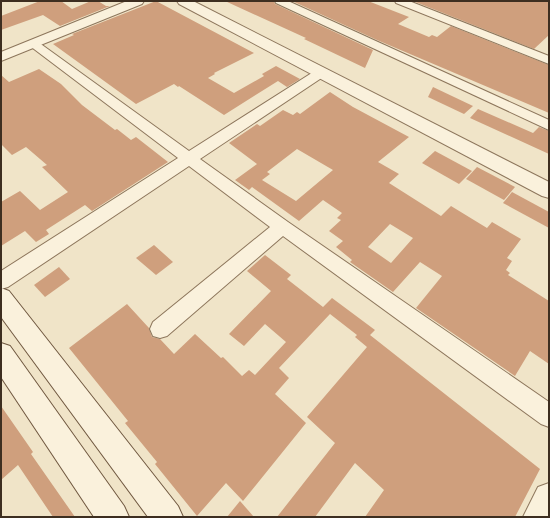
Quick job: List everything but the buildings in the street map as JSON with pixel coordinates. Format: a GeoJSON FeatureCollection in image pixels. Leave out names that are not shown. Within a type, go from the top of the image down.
{"type":"FeatureCollection","features":[{"type":"Feature","properties":{"kind":"street"},"geometry":{"type":"LineString","coordinates":[[1,57],[138,1]]}},
{"type":"Feature","properties":{"kind":"street"},"geometry":{"type":"LineString","coordinates":[[184,1],[549,191]]}},
{"type":"Feature","properties":{"kind":"street"},"geometry":{"type":"LineString","coordinates":[[204,1],[549,175]]}},
{"type":"Feature","properties":{"kind":"street"},"geometry":{"type":"LineString","coordinates":[[280,1],[549,125]]}},
{"type":"Feature","properties":{"kind":"street"},"geometry":{"type":"LineString","coordinates":[[400,1],[549,60]]}},
{"type":"Feature","properties":{"kind":"street"},"geometry":{"type":"LineString","coordinates":[[34,44],[282,227],[549,416]]}},
{"type":"Feature","properties":{"kind":"street"},"geometry":{"type":"LineString","coordinates":[[1,281],[322,72]]}},
{"type":"Feature","properties":{"kind":"street"},"geometry":{"type":"LineString","coordinates":[[160,328],[282,227]]}},
{"type":"Feature","properties":{"kind":"street"},"geometry":{"type":"LineString","coordinates":[[1,298],[167,517]]}},
{"type":"Feature","properties":{"kind":"street"},"geometry":{"type":"LineString","coordinates":[[1,355],[113,517]]}},
{"type":"Feature","properties":{"kind":"street"},"geometry":{"type":"LineString","coordinates":[[539,517],[549,498]]}}]}
